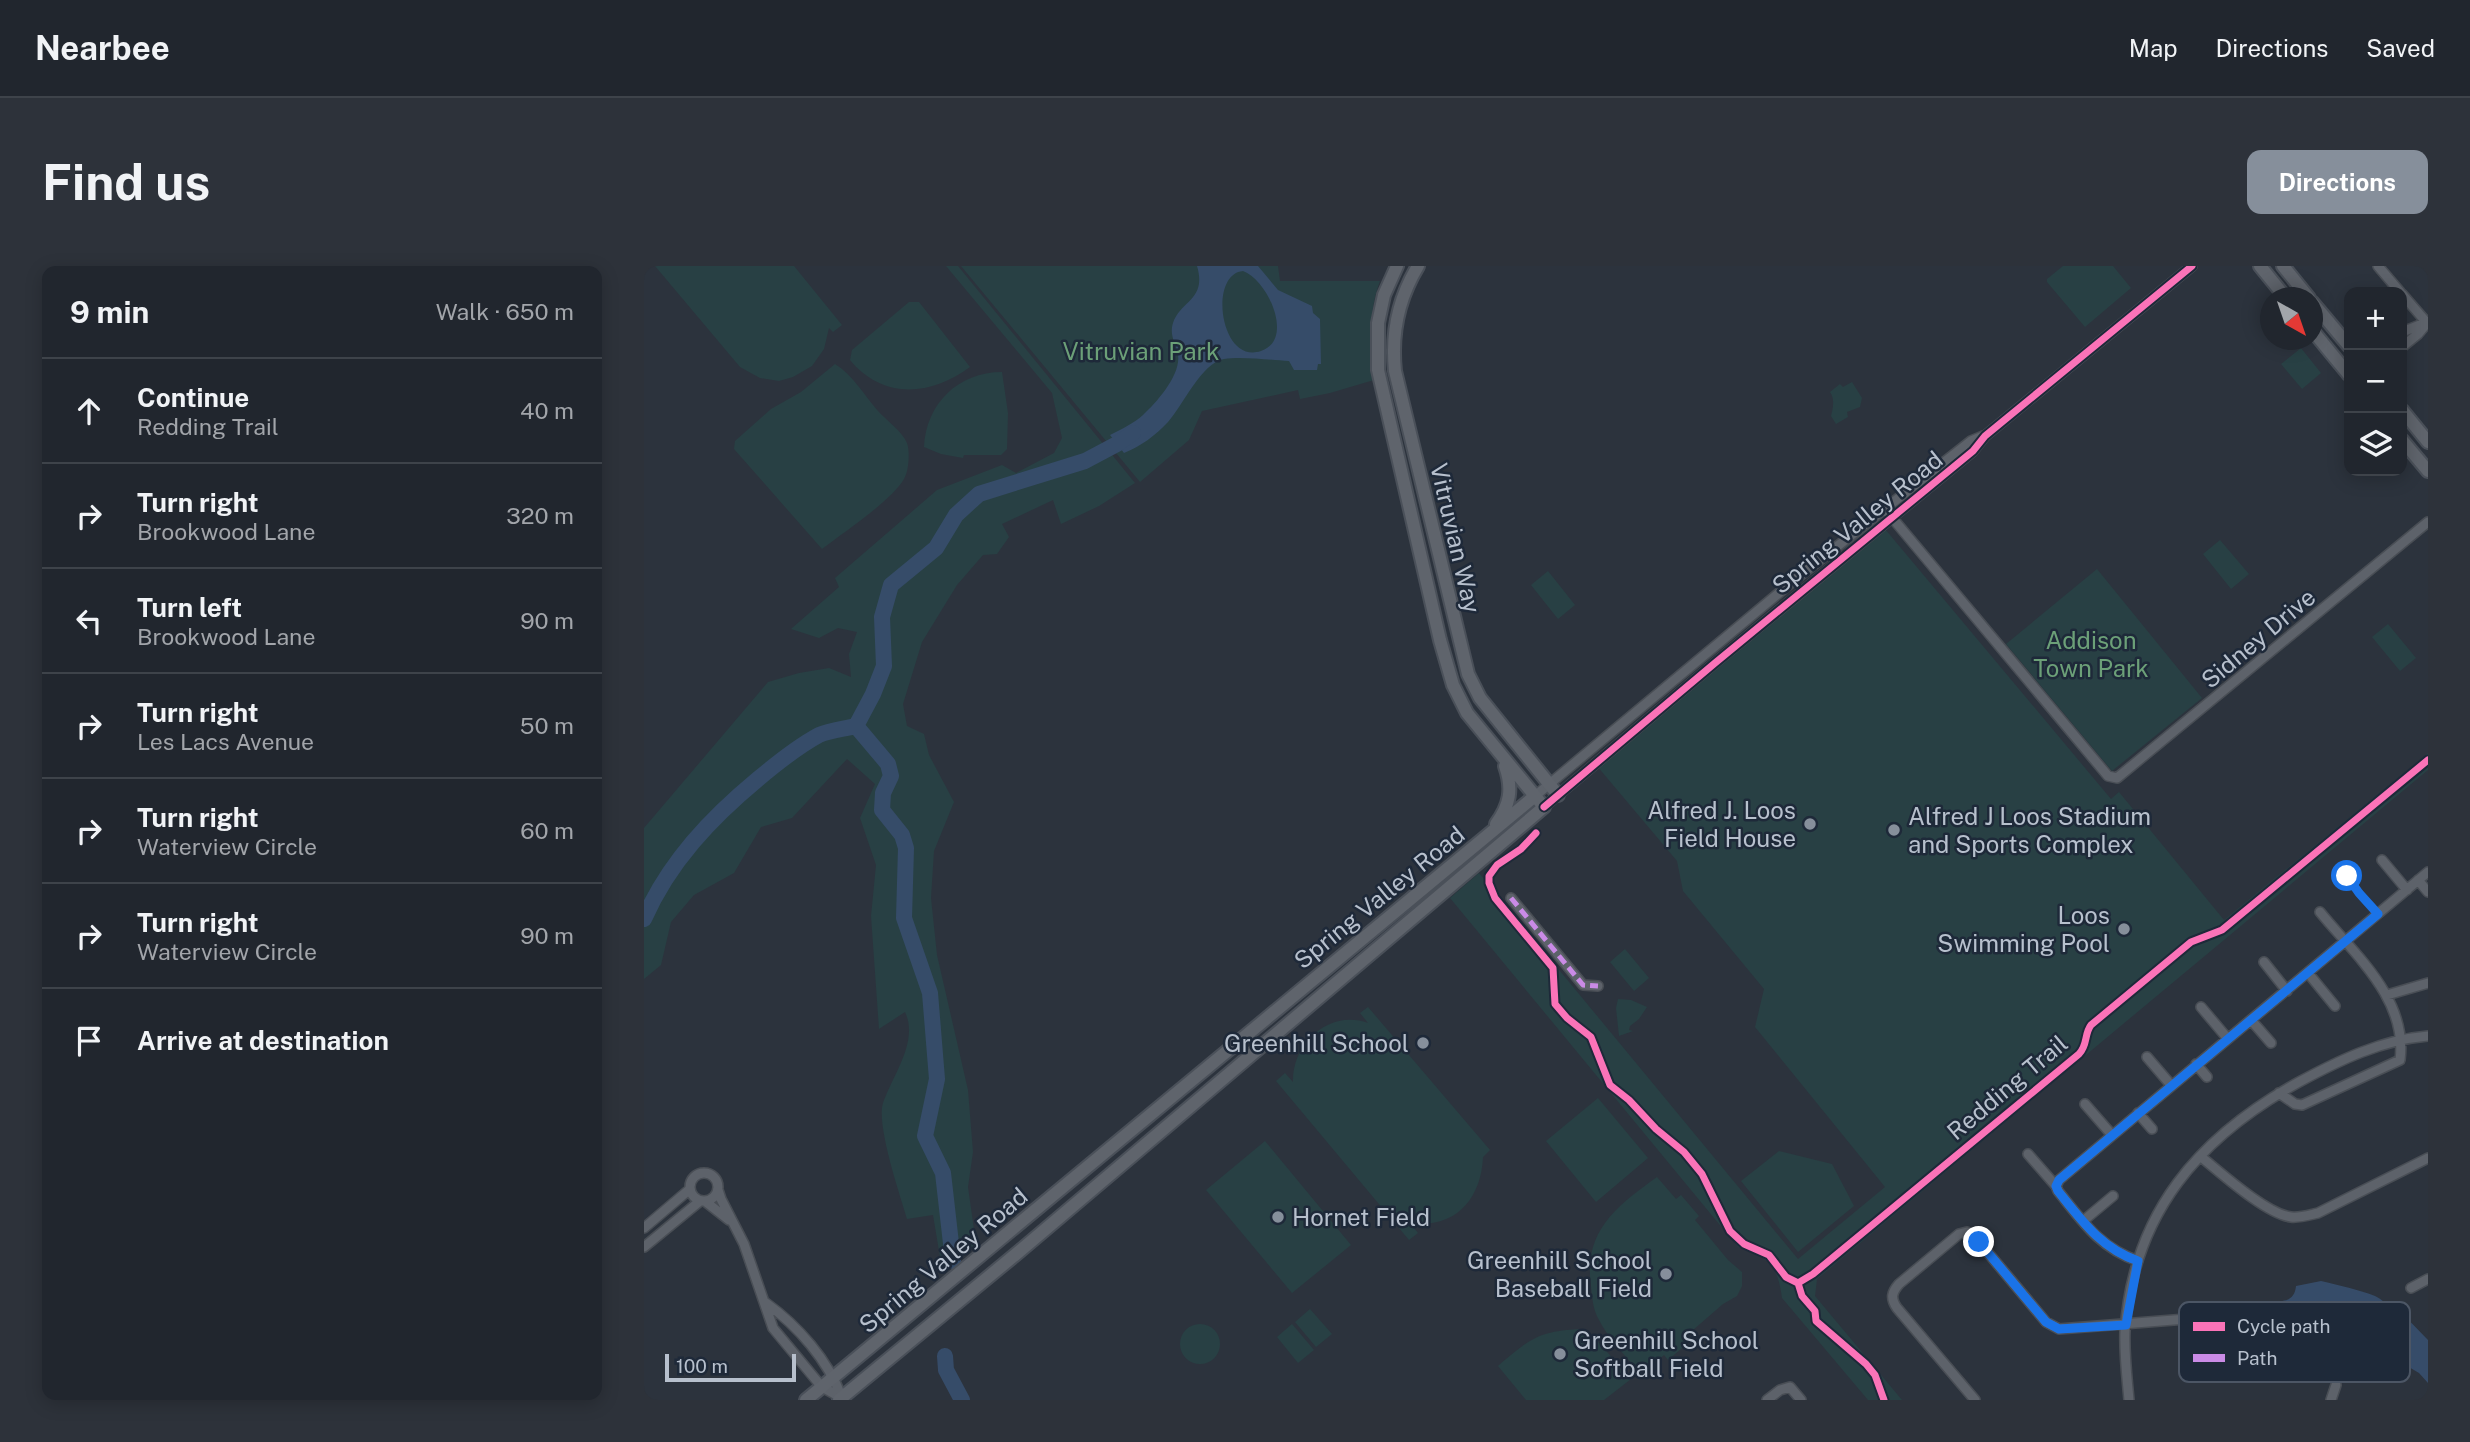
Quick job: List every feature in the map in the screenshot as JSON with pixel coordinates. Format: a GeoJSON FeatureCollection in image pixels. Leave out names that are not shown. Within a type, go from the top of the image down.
{"type":"FeatureCollection","features":[{"type":"Feature","properties":{"kind":"main road","name":"Vitruvian Way"},"geometry":{"type":"LineString","coordinates":[[1397,266],[1384,295],[1378,323],[1377,358],[1386,413],[1440,640],[1453,685],[1467,713],[1544,807]]}},
{"type":"Feature","properties":{"kind":"main road","name":"Vitruvian Way"},"geometry":{"type":"LineString","coordinates":[[1418,266],[1409,281],[1397,315],[1394,357],[1468,674],[1480,698],[1554,790]]}},
{"type":"Feature","properties":{"kind":"main road"},"geometry":{"type":"LineString","coordinates":[[2260,266],[2277,287]]}},
{"type":"Feature","properties":{"kind":"main road"},"geometry":{"type":"LineString","coordinates":[[2283,266],[2300,287]]}},
{"type":"Feature","properties":{"kind":"main road"},"geometry":{"type":"LineString","coordinates":[[2323,315],[2344,340]]}},
{"type":"Feature","properties":{"kind":"main road"},"geometry":{"type":"LineString","coordinates":[[2323,342],[2344,366]]}},
{"type":"Feature","properties":{"kind":"main road"},"geometry":{"type":"LineString","coordinates":[[1377,358],[1394,357]]}},
{"type":"Feature","properties":{"kind":"main road"},"geometry":{"type":"LineString","coordinates":[[2404,413],[2428,442]]}},
{"type":"Feature","properties":{"kind":"main road"},"geometry":{"type":"LineString","coordinates":[[2407,446],[2428,471]]}},
{"type":"Feature","properties":{"kind":"main road"},"geometry":{"type":"LineString","coordinates":[[1416,537],[1434,533]]}},
{"type":"Feature","properties":{"kind":"main road"},"geometry":{"type":"LineString","coordinates":[[1440,640],[1451,643],[1459,663],[1468,674]]}},
{"type":"Feature","properties":{"kind":"main road"},"geometry":{"type":"LineString","coordinates":[[1489,835],[1507,806],[1510,793],[1510,782],[1501,756]]}},
{"type":"Feature","properties":{"kind":"main road","name":"Spring Valley Road"},"geometry":{"type":"LineString","coordinates":[[806,1400],[1535,796]]}},
{"type":"Feature","properties":{"kind":"main road","name":"Spring Valley Road"},"geometry":{"type":"LineString","coordinates":[[840,1399],[1015,1255],[1544,807]]}},
{"type":"Feature","properties":{"kind":"main road"},"geometry":{"type":"LineString","coordinates":[[1419,891],[1430,903]]}},
{"type":"Feature","properties":{"kind":"street","name":"Spring Valley Road"},"geometry":{"type":"LineString","coordinates":[[1535,796],[1554,790],[1892,518],[1973,451],[1985,436],[2192,266]]}},
{"type":"Feature","properties":{"kind":"street"},"geometry":{"type":"LineString","coordinates":[[2378,266],[2396,287]]}},
{"type":"Feature","properties":{"kind":"street"},"geometry":{"type":"LineString","coordinates":[[2407,300],[2428,323]]}},
{"type":"Feature","properties":{"kind":"street"},"geometry":{"type":"LineString","coordinates":[[2407,330],[2428,323]]}},
{"type":"Feature","properties":{"kind":"street"},"geometry":{"type":"LineString","coordinates":[[2407,343],[2428,323]]}},
{"type":"Feature","properties":{"kind":"street","name":"Spring Valley Road"},"geometry":{"type":"LineString","coordinates":[[1544,807],[1554,790],[1884,508],[1971,441],[1985,436]]}},
{"type":"Feature","properties":{"kind":"street"},"geometry":{"type":"LineString","coordinates":[[1884,508],[1892,518]]}},
{"type":"Feature","properties":{"kind":"street","name":"Sidney Drive"},"geometry":{"type":"LineString","coordinates":[[1892,518],[2111,778],[2117,778],[2428,522]]}},
{"type":"Feature","properties":{"kind":"street"},"geometry":{"type":"LineString","coordinates":[[2382,860],[2407,890]]}},
{"type":"Feature","properties":{"kind":"street"},"geometry":{"type":"LineString","coordinates":[[2056,1186],[2068,1171],[2428,872]]}},
{"type":"Feature","properties":{"kind":"street"},"geometry":{"type":"LineString","coordinates":[[2418,880],[2428,892]]}},
{"type":"Feature","properties":{"kind":"street"},"geometry":{"type":"LineString","coordinates":[[1511,898],[1583,985],[1598,986]]}},
{"type":"Feature","properties":{"kind":"street"},"geometry":{"type":"LineString","coordinates":[[2279,1093],[2295,1104],[2307,1103],[2400,1060],[2400,1040],[2395,1013],[2387,995],[2320,912]]}},
{"type":"Feature","properties":{"kind":"street"},"geometry":{"type":"LineString","coordinates":[[2264,962],[2287,990]]}},
{"type":"Feature","properties":{"kind":"street"},"geometry":{"type":"LineString","coordinates":[[2308,973],[2335,1006]]}},
{"type":"Feature","properties":{"kind":"street"},"geometry":{"type":"LineString","coordinates":[[2387,995],[2428,983]]}},
{"type":"Feature","properties":{"kind":"street"},"geometry":{"type":"LineString","coordinates":[[2201,1007],[2228,1039]]}},
{"type":"Feature","properties":{"kind":"street"},"geometry":{"type":"LineString","coordinates":[[2251,1020],[2271,1043]]}},
{"type":"Feature","properties":{"kind":"street"},"geometry":{"type":"LineString","coordinates":[[2129,1400],[2124,1345],[2138,1261],[2157,1216],[2174,1187],[2200,1156],[2233,1124],[2279,1093],[2353,1055],[2400,1040],[2428,1036]]}},
{"type":"Feature","properties":{"kind":"street"},"geometry":{"type":"LineString","coordinates":[[2147,1057],[2171,1085]]}},
{"type":"Feature","properties":{"kind":"street"},"geometry":{"type":"LineString","coordinates":[[2196,1064],[2207,1077]]}},
{"type":"Feature","properties":{"kind":"street"},"geometry":{"type":"LineString","coordinates":[[2085,1104],[2112,1135]]}},
{"type":"Feature","properties":{"kind":"street"},"geometry":{"type":"LineString","coordinates":[[2138,1113],[2152,1129]]}},
{"type":"Feature","properties":{"kind":"street"},"geometry":{"type":"LineString","coordinates":[[2028,1154],[2102,1243],[2119,1254],[2138,1261]]}},
{"type":"Feature","properties":{"kind":"street"},"geometry":{"type":"LineString","coordinates":[[2200,1156],[2271,1210],[2289,1217],[2318,1213],[2428,1158]]}},
{"type":"Feature","properties":{"kind":"street"},"geometry":{"type":"LineString","coordinates":[[733,1223],[692,1196],[690,1189],[693,1178],[707,1173],[715,1178],[744,1244],[773,1328],[822,1387],[840,1399]]}},
{"type":"Feature","properties":{"kind":"street"},"geometry":{"type":"LineString","coordinates":[[644,1228],[690,1189]]}},
{"type":"Feature","properties":{"kind":"street"},"geometry":{"type":"LineString","coordinates":[[644,1247],[703,1201],[715,1197],[719,1190]]}},
{"type":"Feature","properties":{"kind":"street"},"geometry":{"type":"LineString","coordinates":[[2083,1221],[2113,1196]]}},
{"type":"Feature","properties":{"kind":"street"},"geometry":{"type":"LineString","coordinates":[[1975,1400],[1892,1298],[1892,1292],[1899,1284],[1959,1234],[1966,1232],[1973,1236],[2053,1327],[2059,1329],[2179,1320]]}},
{"type":"Feature","properties":{"kind":"street"},"geometry":{"type":"LineString","coordinates":[[2411,1288],[2428,1279]]}},
{"type":"Feature","properties":{"kind":"street"},"geometry":{"type":"LineString","coordinates":[[766,1303],[787,1318],[834,1376],[840,1399]]}},
{"type":"Feature","properties":{"kind":"street"},"geometry":{"type":"LineString","coordinates":[[2330,1400],[2336,1385]]}},
{"type":"Feature","properties":{"kind":"street"},"geometry":{"type":"LineString","coordinates":[[1768,1399],[1780,1390],[1790,1387],[1801,1400]]}},
{"type":"Feature","properties":{"kind":"green space"},"geometry":{"type":"Polygon","coordinates":[[[655,266],[794,266],[842,325],[833,332],[829,328],[824,349],[812,366],[793,377],[779,381],[760,378],[740,367],[655,266]]]}},
{"type":"Feature","properties":{"kind":"green space"},"geometry":{"type":"Polygon","coordinates":[[[946,266],[958,266],[1135,483],[1099,506],[1061,524],[1053,500],[1002,524],[1009,537],[997,554],[983,555],[957,585],[922,642],[903,704],[907,726],[924,734],[929,755],[954,802],[934,851],[931,898],[937,955],[968,1090],[973,1152],[968,1187],[976,1244],[942,1269],[933,1215],[907,1219],[883,1127],[883,1103],[903,1058],[909,1035],[905,1012],[879,1029],[871,916],[876,865],[860,818],[875,784],[847,759],[792,818],[761,827],[734,873],[694,895],[671,922],[661,965],[644,979],[644,828],[768,682],[829,668],[851,677],[849,654],[857,632],[838,628],[819,638],[791,629],[839,587],[835,578],[937,490],[1002,465],[1016,473],[1054,453],[1062,438],[1052,393],[946,266]]]}},
{"type":"Feature","properties":{"kind":"green space","name":"Vitruvian Park"},"geometry":{"type":"Polygon","coordinates":[[[961,266],[1278,266],[1280,281],[1380,281],[1373,305],[1371,330],[1374,380],[1300,399],[1298,390],[1202,411],[1189,440],[1140,482],[961,266]]]}},
{"type":"Feature","properties":{"kind":"green space"},"geometry":{"type":"Polygon","coordinates":[[[2063,266],[2113,266],[2131,288],[2085,327],[2047,282],[2047,279],[2063,266]]]}},
{"type":"Feature","properties":{"kind":"green space"},"geometry":{"type":"Polygon","coordinates":[[[909,302],[919,302],[970,367],[939,384],[908,389],[877,382],[850,360],[852,350],[909,302]]]}},
{"type":"Feature","properties":{"kind":"green space"},"geometry":{"type":"Polygon","coordinates":[[[2298,350],[2303,350],[2321,373],[2302,389],[2281,364],[2298,350]]]}},
{"type":"Feature","properties":{"kind":"green space"},"geometry":{"type":"Polygon","coordinates":[[[835,364],[853,379],[878,411],[901,434],[907,443],[908,461],[904,479],[897,488],[866,516],[822,549],[734,449],[735,441],[771,409],[801,392],[835,364]]]}},
{"type":"Feature","properties":{"kind":"green space"},"geometry":{"type":"Polygon","coordinates":[[[1002,372],[1008,413],[1007,449],[1001,455],[964,455],[963,458],[941,454],[924,447],[931,417],[947,393],[972,378],[986,373],[1002,372]]]}},
{"type":"Feature","properties":{"kind":"green space"},"geometry":{"type":"Polygon","coordinates":[[[1852,382],[1862,398],[1860,407],[1847,412],[1848,417],[1836,424],[1831,416],[1833,401],[1830,392],[1840,384],[1843,387],[1852,382]]]}},
{"type":"Feature","properties":{"kind":"green space","name":"Alfred J Loos Stadium and Sports Complex"},"geometry":{"type":"Polygon","coordinates":[[[1885,529],[2111,799],[2119,792],[2224,920],[2428,753],[2428,770],[1817,1279],[1815,1296],[1902,1400],[1868,1400],[1782,1298],[1777,1277],[1770,1264],[1738,1247],[1450,898],[1479,873],[1798,1259],[1885,1187],[1755,1027],[1764,989],[1683,891],[1677,861],[1597,766],[1885,529]]]}},
{"type":"Feature","properties":{"kind":"green space"},"geometry":{"type":"Polygon","coordinates":[[[2220,540],[2249,574],[2231,589],[2203,554],[2220,540]]]}},
{"type":"Feature","properties":{"kind":"green space","name":"Addison Town Park"},"geometry":{"type":"Polygon","coordinates":[[[2097,569],[2202,698],[2112,771],[2006,644],[2097,569]]]}},
{"type":"Feature","properties":{"kind":"green space"},"geometry":{"type":"Polygon","coordinates":[[[1548,571],[1575,605],[1558,619],[1531,585],[1548,571]]]}},
{"type":"Feature","properties":{"kind":"green space"},"geometry":{"type":"Polygon","coordinates":[[[2388,624],[2416,658],[2400,671],[2372,637],[2388,624]]]}},
{"type":"Feature","properties":{"kind":"green space"},"geometry":{"type":"Polygon","coordinates":[[[1625,949],[1649,978],[1634,991],[1610,962],[1625,949]]]}},
{"type":"Feature","properties":{"kind":"green space"},"geometry":{"type":"Polygon","coordinates":[[[1618,999],[1631,1000],[1647,1007],[1630,1026],[1629,1030],[1633,1031],[1619,1036],[1616,1008],[1618,999]]]}},
{"type":"Feature","properties":{"kind":"green space"},"geometry":{"type":"Polygon","coordinates":[[[1368,1007],[1490,1150],[1483,1157],[1477,1186],[1463,1208],[1440,1221],[1410,1223],[1418,1233],[1409,1240],[1276,1081],[1285,1073],[1293,1082],[1299,1054],[1306,1043],[1327,1025],[1354,1020],[1368,1023],[1360,1013],[1368,1007]]]}},
{"type":"Feature","properties":{"kind":"green space"},"geometry":{"type":"Polygon","coordinates":[[[1598,1098],[1648,1158],[1596,1202],[1546,1141],[1598,1098]]]}},
{"type":"Feature","properties":{"kind":"green space","name":"Hornet Field"},"geometry":{"type":"Polygon","coordinates":[[[1265,1141],[1351,1245],[1292,1293],[1206,1190],[1265,1141]]]}},
{"type":"Feature","properties":{"kind":"green space"},"geometry":{"type":"Polygon","coordinates":[[[1779,1151],[1832,1164],[1854,1206],[1798,1252],[1741,1181],[1779,1151]]]}},
{"type":"Feature","properties":{"kind":"green space","name":"Greenhill School Baseball Field"},"geometry":{"type":"Polygon","coordinates":[[[1657,1177],[1676,1199],[1681,1195],[1699,1216],[1695,1220],[1728,1260],[1742,1272],[1742,1286],[1737,1296],[1723,1304],[1685,1337],[1689,1342],[1668,1360],[1664,1355],[1641,1375],[1612,1341],[1596,1314],[1590,1267],[1592,1250],[1606,1222],[1616,1210],[1657,1177]]]}},
{"type":"Feature","properties":{"kind":"green space"},"geometry":{"type":"Polygon","coordinates":[[[1310,1309],[1332,1334],[1316,1347],[1295,1322],[1310,1309]]]}},
{"type":"Feature","properties":{"kind":"green space"},"geometry":{"type":"Polygon","coordinates":[[[1200,1324],[1214,1330],[1220,1344],[1214,1358],[1200,1364],[1186,1358],[1180,1344],[1186,1330],[1200,1324]]]}},
{"type":"Feature","properties":{"kind":"green space"},"geometry":{"type":"Polygon","coordinates":[[[1292,1324],[1314,1350],[1298,1363],[1277,1337],[1292,1324]]]}},
{"type":"Feature","properties":{"kind":"green space","name":"Greenhill School Softball Field"},"geometry":{"type":"Polygon","coordinates":[[[1581,1329],[1592,1335],[1631,1379],[1604,1400],[1526,1400],[1498,1366],[1535,1338],[1554,1332],[1581,1329]]]}},
{"type":"Feature","properties":{"kind":"water"},"geometry":{"type":"Polygon","coordinates":[[[1197,266],[1258,266],[1278,290],[1312,306],[1313,313],[1320,319],[1321,364],[1318,364],[1317,370],[1294,370],[1289,361],[1239,358],[1216,362],[1200,376],[1163,427],[1142,444],[1124,453],[1110,435],[1143,415],[1172,379],[1178,363],[1172,332],[1173,323],[1196,293],[1199,277],[1197,266]],[[1243,271],[1232,276],[1225,287],[1223,301],[1228,333],[1236,345],[1247,352],[1261,351],[1271,345],[1276,335],[1277,323],[1269,297],[1252,277],[1243,271]]]}},
{"type":"Feature","properties":{"kind":"water"},"geometry":{"type":"Polygon","coordinates":[[[2321,1281],[2369,1294],[2384,1302],[2280,1302],[2291,1297],[2296,1286],[2321,1281]]]}},
{"type":"Feature","properties":{"kind":"water"},"geometry":{"type":"Polygon","coordinates":[[[2410,1321],[2428,1340],[2428,1383],[2410,1368],[2410,1321]]]}},
{"type":"Feature","properties":{"kind":"waterway"},"geometry":{"type":"LineString","coordinates":[[644,919],[654,898],[679,860],[708,825],[741,794],[780,761],[819,735],[856,726],[884,666],[882,617],[891,585],[936,548],[956,515],[979,494],[1085,461],[1133,433]]}},
{"type":"Feature","properties":{"kind":"waterway"},"geometry":{"type":"LineString","coordinates":[[856,726],[888,764],[891,776],[883,793],[882,810],[902,835],[906,848],[904,918],[930,993],[937,1079],[925,1136],[943,1173],[953,1261]]}},
{"type":"Feature","properties":{"kind":"waterway"},"geometry":{"type":"LineString","coordinates":[[945,1356],[946,1370],[962,1400]]}},
{"type":"Feature","properties":{"kind":"marked path"},"geometry":{"type":"LineString","coordinates":[[1511,898],[1583,985],[1598,986]]}},
{"type":"Feature","properties":{"kind":"cycle path"},"geometry":{"type":"LineString","coordinates":[[1544,807],[1973,451],[1985,436],[2192,266]]}},
{"type":"Feature","properties":{"kind":"cycle path","name":"Redding Trail"},"geometry":{"type":"LineString","coordinates":[[1798,1283],[1813,1274],[2079,1054],[2091,1025],[2191,942],[2222,930],[2428,760]]}},
{"type":"Feature","properties":{"kind":"cycle path"},"geometry":{"type":"LineString","coordinates":[[1536,833],[1521,849],[1497,865],[1489,876],[1489,883],[1495,898],[1553,968],[1555,1004],[1567,1018],[1591,1037],[1610,1085],[1684,1152],[1702,1174],[1730,1231],[1744,1244],[1769,1255],[1786,1277],[1798,1283],[1802,1296],[1815,1311],[1816,1321],[1866,1364],[1875,1375],[1884,1400]]}},
{"type":"Feature","properties":{"kind":"place","name":"Alfred J. Loos Field House"},"geometry":{"type":"Point","coordinates":[1810,824]}},
{"type":"Feature","properties":{"kind":"place","name":"Alfred J Loos Stadium and Sports Complex"},"geometry":{"type":"Point","coordinates":[1894,830]}},
{"type":"Feature","properties":{"kind":"place","name":"Loos Swimming Pool"},"geometry":{"type":"Point","coordinates":[2124,929]}},
{"type":"Feature","properties":{"kind":"place","name":"Greenhill School"},"geometry":{"type":"Point","coordinates":[1423,1043]}},
{"type":"Feature","properties":{"kind":"place","name":"Hornet Field"},"geometry":{"type":"Point","coordinates":[1278,1217]}},
{"type":"Feature","properties":{"kind":"place","name":"Greenhill School Baseball Field"},"geometry":{"type":"Point","coordinates":[1666,1274]}},
{"type":"Feature","properties":{"kind":"place","name":"Greenhill School Softball Field"},"geometry":{"type":"Point","coordinates":[1560,1354]}},
{"type":"Feature","properties":{"kind":"route"},"geometry":{"type":"LineString","coordinates":[[1979,1242],[2053,1327],[2059,1329],[2126,1325],[2138,1261],[2119,1254],[2102,1243],[2056,1186],[2068,1171],[2378,914],[2347,876]]}}]}
